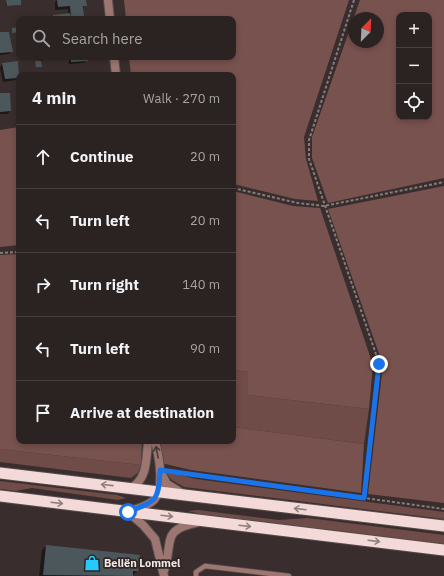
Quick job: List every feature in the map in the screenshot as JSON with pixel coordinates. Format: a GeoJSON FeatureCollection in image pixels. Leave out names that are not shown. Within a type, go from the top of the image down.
{"type":"FeatureCollection","features":[{"type":"Feature","properties":{"kind":"highway"},"geometry":{"type":"LineString","coordinates":[[0,473],[444,526]]}},
{"type":"Feature","properties":{"kind":"highway"},"geometry":{"type":"LineString","coordinates":[[0,496],[444,550]]}},
{"type":"Feature","properties":{"kind":"street"},"geometry":{"type":"LineString","coordinates":[[108,0],[110,16]]}},
{"type":"Feature","properties":{"kind":"street"},"geometry":{"type":"LineString","coordinates":[[114,60],[116,72]]}},
{"type":"Feature","properties":{"kind":"street"},"geometry":{"type":"LineString","coordinates":[[130,488],[137,484],[143,477],[146,467],[148,444]]}},
{"type":"Feature","properties":{"kind":"street"},"geometry":{"type":"LineString","coordinates":[[156,444],[160,470],[159,491],[154,500],[128,512],[143,525],[155,539],[164,574]]}},
{"type":"Feature","properties":{"kind":"street"},"geometry":{"type":"LineString","coordinates":[[160,470],[167,484],[174,490],[184,494]]}},
{"type":"Feature","properties":{"kind":"street"},"geometry":{"type":"LineString","coordinates":[[164,574],[168,560],[169,539],[173,531],[182,526],[206,521]]}},
{"type":"Feature","properties":{"kind":"lane"},"geometry":{"type":"LineString","coordinates":[[196,576],[196,572],[205,566],[289,576]]}},
{"type":"Feature","properties":{"kind":"path"},"geometry":{"type":"LineString","coordinates":[[354,0],[309,140],[309,159],[379,364],[364,498]]}},
{"type":"Feature","properties":{"kind":"path"},"geometry":{"type":"LineString","coordinates":[[236,189],[324,206],[444,182]]}},
{"type":"Feature","properties":{"kind":"path"},"geometry":{"type":"LineString","coordinates":[[0,253],[16,252]]}},
{"type":"Feature","properties":{"kind":"path"},"geometry":{"type":"LineString","coordinates":[[160,470],[444,509]]}},
{"type":"Feature","properties":{"kind":"shaded area"},"geometry":{"type":"Polygon","coordinates":[[[124,0],[349,0],[304,137],[306,159],[318,201],[295,199],[236,185],[236,72],[131,72],[129,60],[236,60],[236,16],[126,16],[124,0]]]}},
{"type":"Feature","properties":{"kind":"shaded area"},"geometry":{"type":"Polygon","coordinates":[[[360,0],[444,0],[444,178],[328,203],[312,158],[312,137],[348,34],[348,48],[384,48],[384,12],[356,12],[360,0]]]}},
{"type":"Feature","properties":{"kind":"shaded area"},"geometry":{"type":"Polygon","coordinates":[[[16,127],[16,245],[0,247],[0,130],[16,127]]]}},
{"type":"Feature","properties":{"kind":"shaded area"},"geometry":{"type":"Polygon","coordinates":[[[444,186],[444,503],[368,494],[383,365],[328,209],[444,186]]]}},
{"type":"Feature","properties":{"kind":"shaded area"},"geometry":{"type":"Polygon","coordinates":[[[236,192],[293,206],[320,208],[373,365],[369,409],[248,395],[248,372],[236,370],[236,192]]]}},
{"type":"Feature","properties":{"kind":"shaded area"},"geometry":{"type":"Polygon","coordinates":[[[16,254],[16,444],[142,444],[141,465],[0,449],[0,255],[16,254]]]}},
{"type":"Feature","properties":{"kind":"shaded area"},"geometry":{"type":"Polygon","coordinates":[[[236,370],[248,372],[248,395],[369,409],[364,444],[236,427],[236,370]]]}},
{"type":"Feature","properties":{"kind":"shaded area"},"geometry":{"type":"Polygon","coordinates":[[[236,427],[364,444],[361,493],[191,470],[161,463],[158,444],[236,444],[236,427]]]}},
{"type":"Feature","properties":{"kind":"shaded area"},"geometry":{"type":"Polygon","coordinates":[[[0,449],[141,465],[139,472],[131,478],[0,462],[0,449]]]}},
{"type":"Feature","properties":{"kind":"shaded area"},"geometry":{"type":"Polygon","coordinates":[[[164,471],[196,479],[444,512],[444,519],[184,487],[172,480],[164,471]]]}},
{"type":"Feature","properties":{"kind":"shaded area"},"geometry":{"type":"Polygon","coordinates":[[[0,481],[117,495],[126,498],[118,500],[32,488],[15,491],[0,489],[0,481]]]}},
{"type":"Feature","properties":{"kind":"shaded area"},"geometry":{"type":"Polygon","coordinates":[[[198,510],[279,520],[308,518],[444,535],[444,544],[204,515],[188,511],[198,510]]]}},
{"type":"Feature","properties":{"kind":"building"},"geometry":{"type":"Polygon","coordinates":[[[6,0],[21,0],[21,5],[7,6],[6,0]]]}},
{"type":"Feature","properties":{"kind":"building"},"geometry":{"type":"Polygon","coordinates":[[[57,0],[86,0],[87,6],[83,6],[84,16],[71,16],[70,6],[58,7],[57,0]]]}},
{"type":"Feature","properties":{"kind":"building"},"geometry":{"type":"Polygon","coordinates":[[[70,13],[70,16],[53,16],[70,13]]]}},
{"type":"Feature","properties":{"kind":"building"},"geometry":{"type":"Polygon","coordinates":[[[16,27],[16,32],[12,33],[12,28],[16,27]]]}},
{"type":"Feature","properties":{"kind":"building"},"geometry":{"type":"Polygon","coordinates":[[[0,32],[9,32],[13,52],[0,53],[0,32]]]}},
{"type":"Feature","properties":{"kind":"building"},"geometry":{"type":"Polygon","coordinates":[[[71,60],[88,61],[71,62],[71,60]]]}},
{"type":"Feature","properties":{"kind":"building"},"geometry":{"type":"Polygon","coordinates":[[[18,61],[19,72],[16,72],[16,78],[5,79],[2,63],[18,61]]]}},
{"type":"Feature","properties":{"kind":"building"},"geometry":{"type":"Polygon","coordinates":[[[35,61],[41,61],[42,67],[36,67],[35,61]]]}},
{"type":"Feature","properties":{"kind":"building"},"geometry":{"type":"Polygon","coordinates":[[[0,93],[10,93],[11,111],[0,112],[0,93]]]}},
{"type":"Feature","properties":{"kind":"building","name":"Beliën Lommel"},"geometry":{"type":"Polygon","coordinates":[[[46,545],[140,555],[138,571],[133,571],[133,576],[43,575],[46,545]]]}},
{"type":"Feature","properties":{"kind":"place","name":"Beliën Lommel"},"geometry":{"type":"Point","coordinates":[92,563]}},
{"type":"Feature","properties":{"kind":"route"},"geometry":{"type":"LineString","coordinates":[[128,512],[154,500],[159,491],[160,470],[364,498],[379,364]]}}]}
